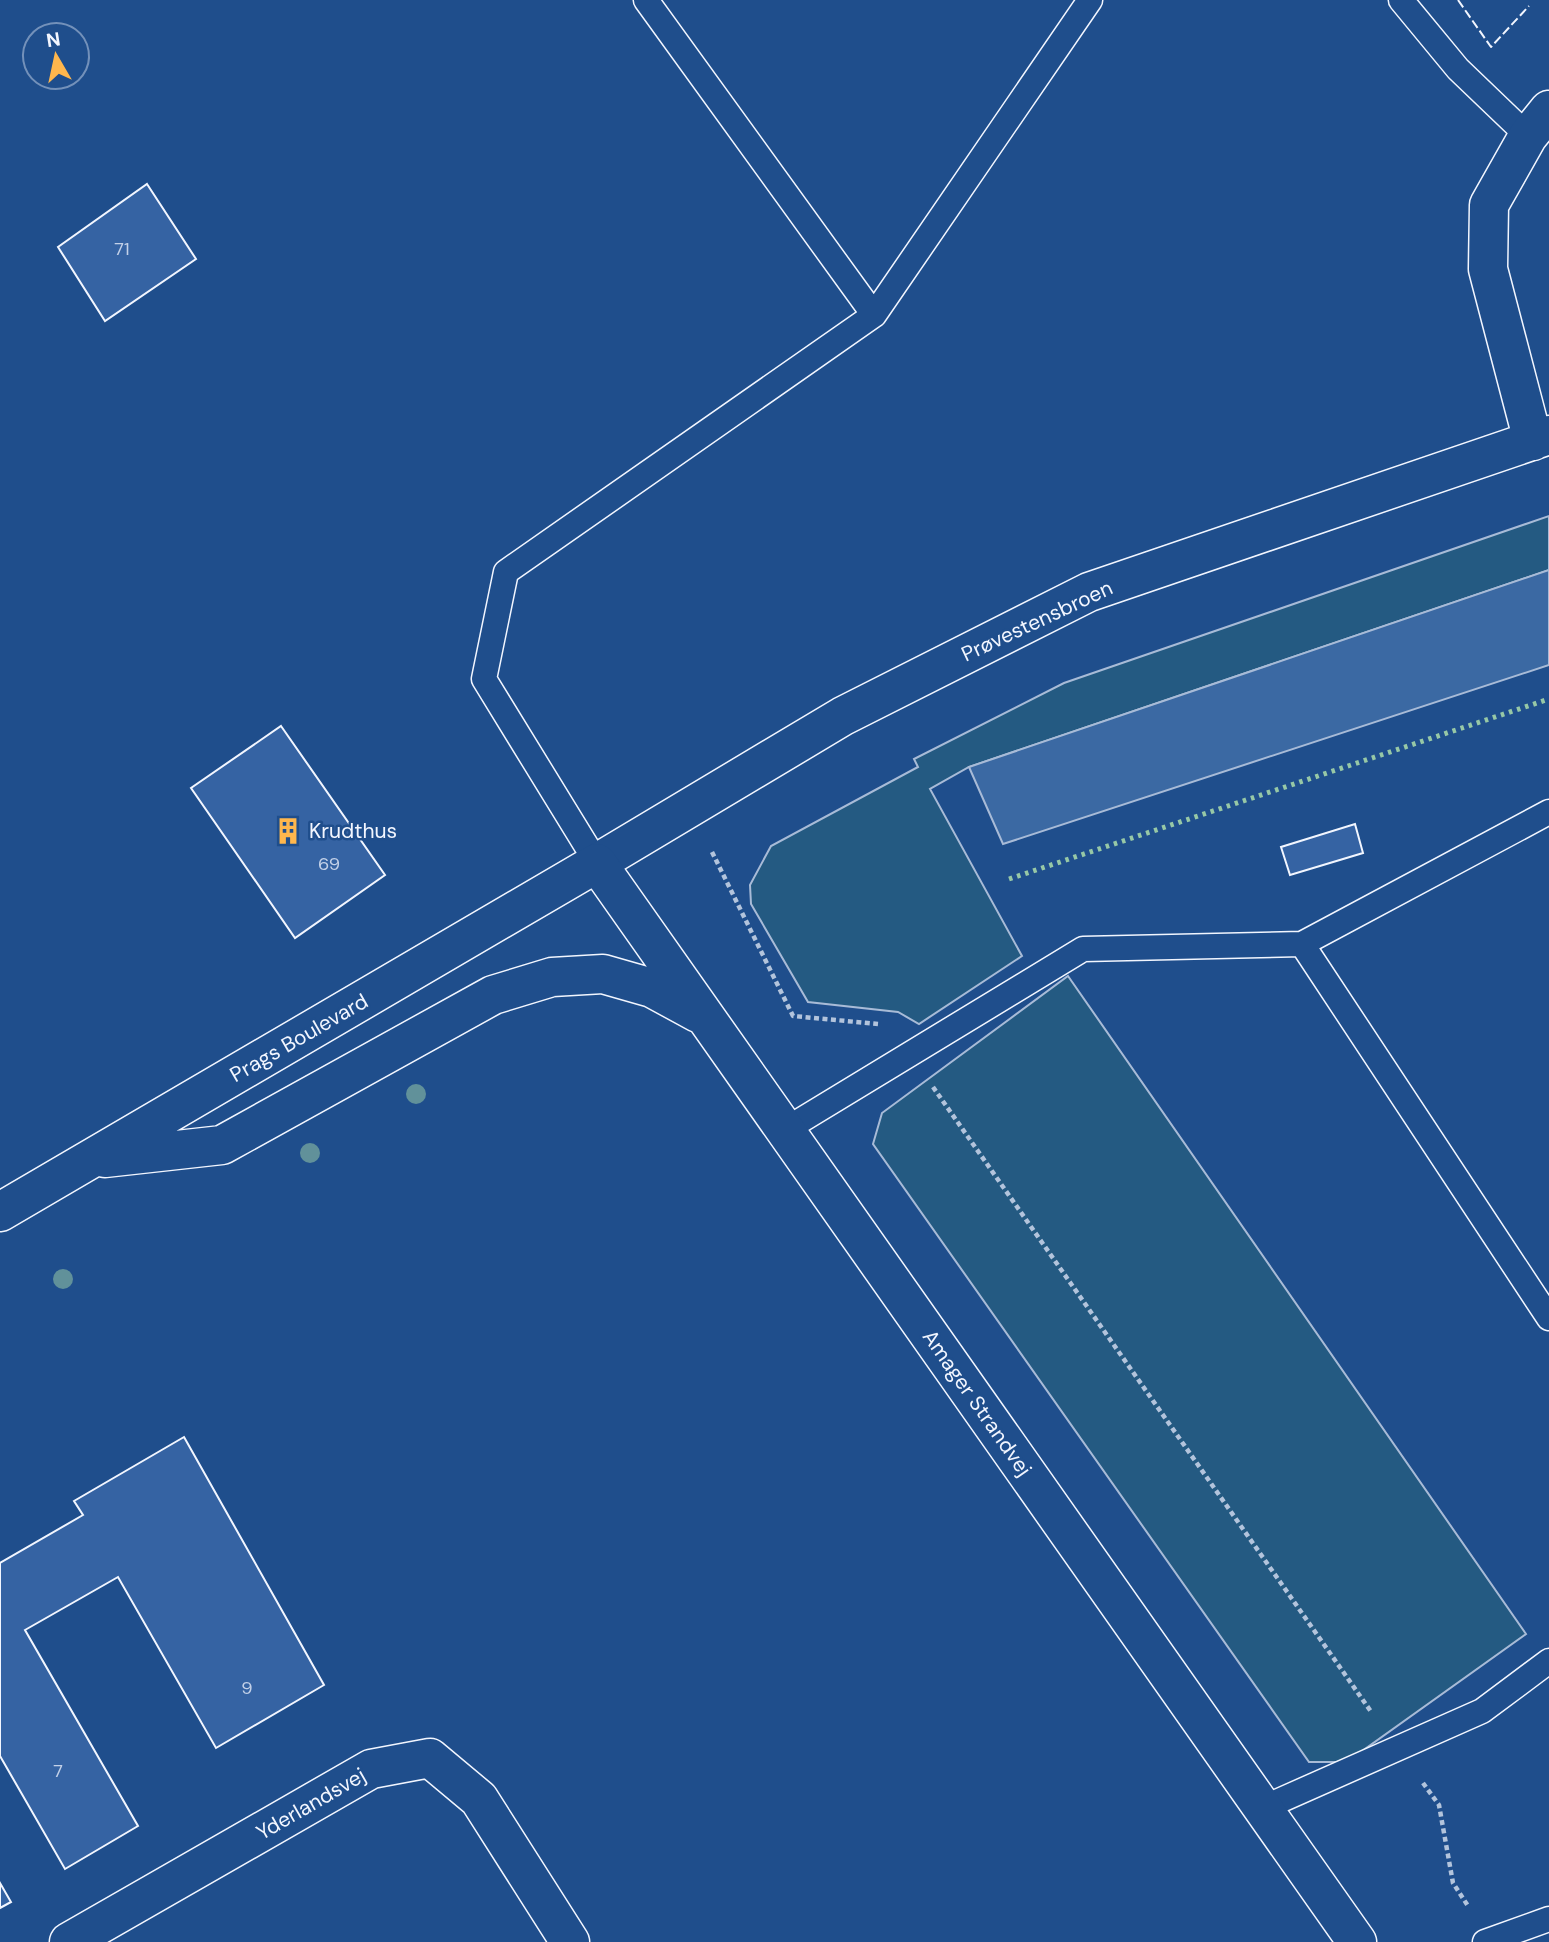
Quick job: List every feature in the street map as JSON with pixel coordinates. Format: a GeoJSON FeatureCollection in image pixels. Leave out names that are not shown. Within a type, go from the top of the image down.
{"type":"FeatureCollection","features":[{"type":"Feature","properties":{"kind":"street"},"geometry":{"type":"LineString","coordinates":[[1539,123],[1489,205],[1488,269],[1541,438]]}},
{"type":"Feature","properties":{"kind":"street","name":"Prøvestensbroen"},"geometry":{"type":"LineString","coordinates":[[597,863],[843,716],[1089,592],[1541,438]]}},
{"type":"Feature","properties":{"kind":"street","name":"Amager Strandvej"},"geometry":{"type":"LineString","coordinates":[[597,863],[1357,1942]]}},
{"type":"Feature","properties":{"kind":"street","name":"Prags Boulevard"},"geometry":{"type":"LineString","coordinates":[[0,1212],[597,863]]}},
{"type":"Feature","properties":{"kind":"street"},"geometry":{"type":"LineString","coordinates":[[89,1160],[222,1145],[493,995],[552,977],[603,974],[652,988],[706,1017]]}},
{"type":"Feature","properties":{"kind":"street","name":"Yderlandsvej"},"geometry":{"type":"LineString","coordinates":[[69,1942],[371,1769],[430,1758],[479,1799],[570,1942]]}},
{"type":"Feature","properties":{"kind":"lane"},"geometry":{"type":"LineString","coordinates":[[646,0],[874,315]]}},
{"type":"Feature","properties":{"kind":"lane"},"geometry":{"type":"LineString","coordinates":[[597,863],[484,678],[506,572],[874,315],[1090,0]]}},
{"type":"Feature","properties":{"kind":"lane"},"geometry":{"type":"LineString","coordinates":[[1401,0],[1458,69],[1539,123]]}},
{"type":"Feature","properties":{"kind":"lane"},"geometry":{"type":"LineString","coordinates":[[785,1130],[1083,949],[1302,944],[1549,812]]}},
{"type":"Feature","properties":{"kind":"lane"},"geometry":{"type":"LineString","coordinates":[[1302,944],[1549,1318]]}},
{"type":"Feature","properties":{"kind":"lane"},"geometry":{"type":"LineString","coordinates":[[1263,1808],[1482,1711],[1549,1661]]}},
{"type":"Feature","properties":{"kind":"lane"},"geometry":{"type":"LineString","coordinates":[[1488,1940],[1549,1919]]}},
{"type":"Feature","properties":{"kind":"path"},"geometry":{"type":"LineString","coordinates":[[690,808],[793,1016],[882,1024],[910,1054],[1439,1805],[1453,1883],[1488,1940]]}},
{"type":"Feature","properties":{"kind":"shaded area"},"geometry":{"type":"Polygon","coordinates":[[[1549,516],[1549,570],[969,767],[930,789],[1022,956],[919,1024],[898,1012],[808,1002],[751,904],[750,885],[771,846],[918,767],[914,759],[1064,683],[1549,516]]]}},
{"type":"Feature","properties":{"kind":"shaded area"},"geometry":{"type":"Polygon","coordinates":[[[1549,570],[1549,665],[1003,844],[969,767],[1549,570]]]}},
{"type":"Feature","properties":{"kind":"shaded area"},"geometry":{"type":"Polygon","coordinates":[[[1068,976],[1526,1634],[1355,1756],[1337,1762],[1309,1762],[873,1144],[882,1113],[1068,976]]]}},
{"type":"Feature","properties":{"kind":"building"},"geometry":{"type":"Polygon","coordinates":[[[147,184],[196,259],[105,321],[58,247],[147,184]]]}},
{"type":"Feature","properties":{"kind":"building","name":"Krudthus"},"geometry":{"type":"Polygon","coordinates":[[[281,726],[385,875],[295,938],[191,788],[281,726]]]}},
{"type":"Feature","properties":{"kind":"building"},"geometry":{"type":"Polygon","coordinates":[[[1355,824],[1363,853],[1290,875],[1281,847],[1355,824]]]}},
{"type":"Feature","properties":{"kind":"building"},"geometry":{"type":"Polygon","coordinates":[[[184,1437],[324,1685],[216,1748],[118,1577],[25,1630],[138,1826],[65,1869],[0,1756],[0,1563],[83,1515],[74,1501],[184,1437]]]}},
{"type":"Feature","properties":{"kind":"building"},"geometry":{"type":"Polygon","coordinates":[[[0,1883],[11,1902],[0,1908],[0,1883]]]}},
{"type":"Feature","properties":{"kind":"hedge"},"geometry":{"type":"LineString","coordinates":[[1009,879],[1549,699]]}},
{"type":"Feature","properties":{"kind":"fence"},"geometry":{"type":"LineString","coordinates":[[1458,0],[1491,47],[1529,6]]}},
{"type":"Feature","properties":{"kind":"place","name":"Krudthus"},"geometry":{"type":"Point","coordinates":[288,831]}}]}
